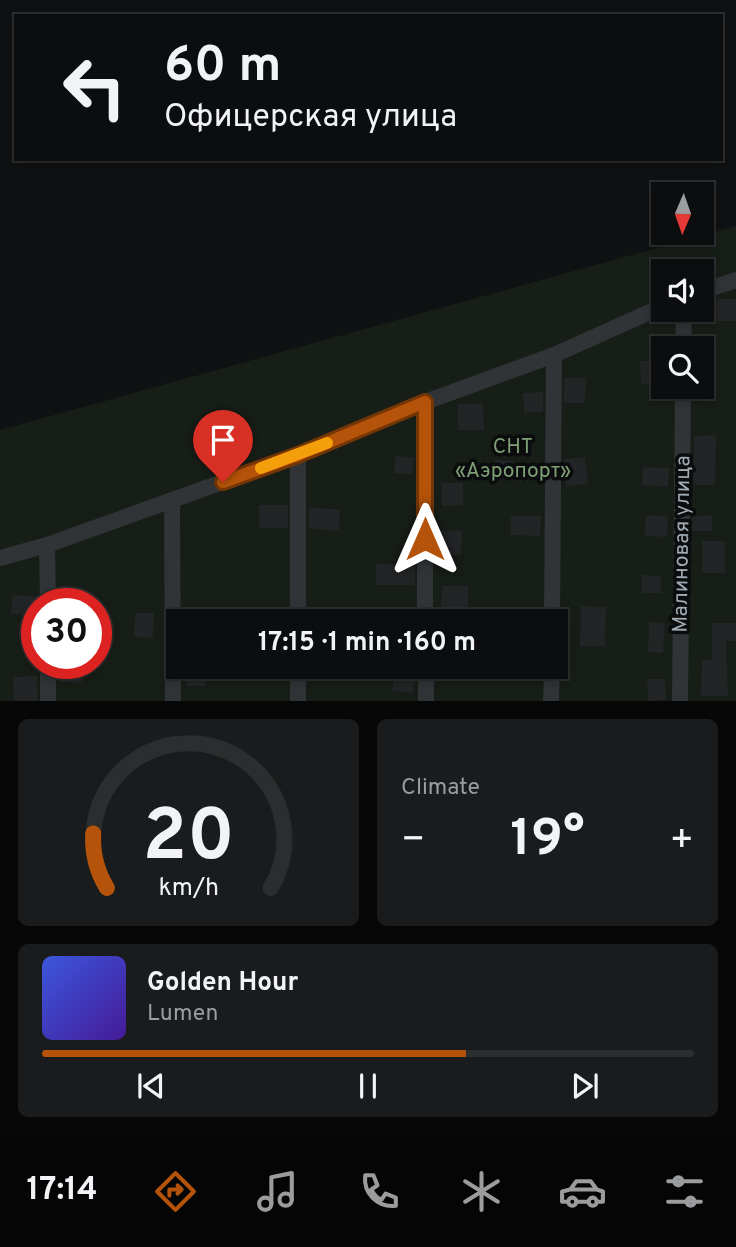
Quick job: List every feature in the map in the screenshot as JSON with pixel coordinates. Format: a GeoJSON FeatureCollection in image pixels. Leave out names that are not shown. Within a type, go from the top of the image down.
{"type":"FeatureCollection","features":[{"type":"Feature","properties":{"kind":"street"},"geometry":{"type":"LineString","coordinates":[[714,287],[736,279]]}},
{"type":"Feature","properties":{"kind":"street"},"geometry":{"type":"LineString","coordinates":[[0,558],[47,545],[298,455],[425,402],[554,355],[651,311]]}},
{"type":"Feature","properties":{"kind":"street"},"geometry":{"type":"LineString","coordinates":[[552,609],[554,355]]}},
{"type":"Feature","properties":{"kind":"street","name":"Малиновая улица"},"geometry":{"type":"LineString","coordinates":[[680,701],[683,399]]}},
{"type":"Feature","properties":{"kind":"street"},"geometry":{"type":"LineString","coordinates":[[425,402],[425,609]]}},
{"type":"Feature","properties":{"kind":"street"},"geometry":{"type":"LineString","coordinates":[[298,455],[298,609]]}},
{"type":"Feature","properties":{"kind":"street"},"geometry":{"type":"LineString","coordinates":[[172,500],[173,701]]}},
{"type":"Feature","properties":{"kind":"street"},"geometry":{"type":"LineString","coordinates":[[47,545],[48,588]]}},
{"type":"Feature","properties":{"kind":"street"},"geometry":{"type":"LineString","coordinates":[[48,679],[48,701]]}},
{"type":"Feature","properties":{"kind":"street"},"geometry":{"type":"LineString","coordinates":[[298,679],[298,701]]}},
{"type":"Feature","properties":{"kind":"street"},"geometry":{"type":"LineString","coordinates":[[425,679],[426,701]]}},
{"type":"Feature","properties":{"kind":"street"},"geometry":{"type":"LineString","coordinates":[[551,679],[551,701]]}},
{"type":"Feature","properties":{"kind":"green space","name":"СНТ «Аэропорт»"},"geometry":{"type":"Polygon","coordinates":[[[736,226],[736,701],[0,701],[0,430],[667,245],[714,245],[714,232],[736,226]]]}},
{"type":"Feature","properties":{"kind":"building"},"geometry":{"type":"Polygon","coordinates":[[[714,299],[736,299],[736,321],[714,321],[714,299]]]}},
{"type":"Feature","properties":{"kind":"building"},"geometry":{"type":"Polygon","coordinates":[[[640,361],[651,361],[651,384],[641,384],[640,361]]]}},
{"type":"Feature","properties":{"kind":"building"},"geometry":{"type":"Polygon","coordinates":[[[564,378],[586,378],[585,403],[564,403],[564,378]]]}},
{"type":"Feature","properties":{"kind":"building"},"geometry":{"type":"Polygon","coordinates":[[[543,392],[543,412],[524,413],[523,393],[543,392]]]}},
{"type":"Feature","properties":{"kind":"building"},"geometry":{"type":"Polygon","coordinates":[[[458,404],[483,404],[484,430],[458,430],[458,404]]]}},
{"type":"Feature","properties":{"kind":"building"},"geometry":{"type":"Polygon","coordinates":[[[716,435],[715,485],[693,485],[694,436],[716,435]]]}},
{"type":"Feature","properties":{"kind":"building"},"geometry":{"type":"Polygon","coordinates":[[[395,456],[414,458],[412,475],[394,473],[395,456]]]}},
{"type":"Feature","properties":{"kind":"building"},"geometry":{"type":"Polygon","coordinates":[[[585,457],[588,484],[566,486],[564,459],[585,457]]]}},
{"type":"Feature","properties":{"kind":"building"},"geometry":{"type":"Polygon","coordinates":[[[495,460],[523,462],[522,481],[494,479],[495,460]]]}},
{"type":"Feature","properties":{"kind":"building"},"geometry":{"type":"Polygon","coordinates":[[[643,467],[669,468],[668,487],[642,485],[643,467]]]}},
{"type":"Feature","properties":{"kind":"building"},"geometry":{"type":"Polygon","coordinates":[[[442,483],[463,483],[463,505],[442,506],[442,483]]]}},
{"type":"Feature","properties":{"kind":"building"},"geometry":{"type":"Polygon","coordinates":[[[259,505],[288,505],[288,528],[259,528],[259,505]]]}},
{"type":"Feature","properties":{"kind":"building"},"geometry":{"type":"Polygon","coordinates":[[[309,508],[340,509],[339,531],[309,528],[309,508]]]}},
{"type":"Feature","properties":{"kind":"building"},"geometry":{"type":"Polygon","coordinates":[[[646,515],[668,516],[667,537],[645,536],[646,515]]]}},
{"type":"Feature","properties":{"kind":"building"},"geometry":{"type":"Polygon","coordinates":[[[712,515],[712,531],[692,531],[692,516],[712,515]]]}},
{"type":"Feature","properties":{"kind":"building"},"geometry":{"type":"Polygon","coordinates":[[[511,516],[541,516],[540,536],[510,535],[511,516]]]}},
{"type":"Feature","properties":{"kind":"building"},"geometry":{"type":"Polygon","coordinates":[[[439,530],[462,531],[461,555],[438,554],[439,530]]]}},
{"type":"Feature","properties":{"kind":"building"},"geometry":{"type":"Polygon","coordinates":[[[702,541],[725,541],[725,573],[702,573],[702,541]]]}},
{"type":"Feature","properties":{"kind":"building"},"geometry":{"type":"Polygon","coordinates":[[[376,564],[415,564],[415,585],[376,585],[376,564]]]}},
{"type":"Feature","properties":{"kind":"building"},"geometry":{"type":"Polygon","coordinates":[[[642,575],[661,576],[661,593],[642,593],[642,575]]]}},
{"type":"Feature","properties":{"kind":"building"},"geometry":{"type":"Polygon","coordinates":[[[442,586],[468,586],[468,607],[441,607],[442,586]]]}},
{"type":"Feature","properties":{"kind":"building"},"geometry":{"type":"Polygon","coordinates":[[[12,595],[21,595],[21,614],[11,614],[12,595]]]}},
{"type":"Feature","properties":{"kind":"building"},"geometry":{"type":"Polygon","coordinates":[[[581,606],[606,607],[605,646],[580,647],[581,606]]]}},
{"type":"Feature","properties":{"kind":"building"},"geometry":{"type":"Polygon","coordinates":[[[135,613],[154,613],[153,638],[134,637],[135,613]]]}},
{"type":"Feature","properties":{"kind":"building"},"geometry":{"type":"Polygon","coordinates":[[[649,622],[665,623],[663,653],[648,652],[649,622]]]}},
{"type":"Feature","properties":{"kind":"building"},"geometry":{"type":"Polygon","coordinates":[[[712,623],[736,623],[736,641],[726,641],[728,696],[701,696],[702,660],[712,659],[712,623]]]}},
{"type":"Feature","properties":{"kind":"building"},"geometry":{"type":"Polygon","coordinates":[[[13,677],[37,679],[38,701],[14,701],[13,677]]]}},
{"type":"Feature","properties":{"kind":"building"},"geometry":{"type":"Polygon","coordinates":[[[59,679],[83,679],[83,683],[59,682],[59,679]]]}},
{"type":"Feature","properties":{"kind":"building"},"geometry":{"type":"Polygon","coordinates":[[[187,679],[205,679],[205,686],[187,686],[187,679]]]}},
{"type":"Feature","properties":{"kind":"building"},"geometry":{"type":"Polygon","coordinates":[[[393,679],[415,679],[413,693],[392,691],[393,679]]]}},
{"type":"Feature","properties":{"kind":"building"},"geometry":{"type":"Polygon","coordinates":[[[647,679],[665,679],[666,700],[648,701],[647,679]]]}},
{"type":"Feature","properties":{"kind":"slow traffic"},"geometry":{"type":"LineString","coordinates":[[261,468],[327,443]]}},
{"type":"Feature","properties":{"kind":"route"},"geometry":{"type":"LineString","coordinates":[[223,482],[298,455],[425,402],[425,539]]}}]}
